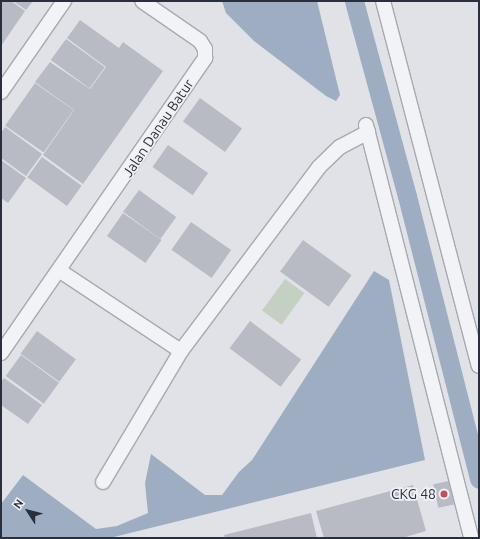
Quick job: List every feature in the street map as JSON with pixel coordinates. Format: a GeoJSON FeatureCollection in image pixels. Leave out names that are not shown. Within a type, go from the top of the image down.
{"type":"FeatureCollection","features":[{"type":"Feature","properties":{"kind":"street"},"geometry":{"type":"LineString","coordinates":[[1,92],[64,1]]}},
{"type":"Feature","properties":{"kind":"street","name":"Jalan Danau Batur"},"geometry":{"type":"LineString","coordinates":[[1,354],[60,271],[205,58],[205,49],[200,41],[142,1]]}},
{"type":"Feature","properties":{"kind":"street"},"geometry":{"type":"LineString","coordinates":[[383,1],[479,366]]}},
{"type":"Feature","properties":{"kind":"street"},"geometry":{"type":"LineString","coordinates":[[103,482],[181,351],[319,166],[367,128],[471,538]]}},
{"type":"Feature","properties":{"kind":"street"},"geometry":{"type":"LineString","coordinates":[[60,271],[181,351]]}},
{"type":"Feature","properties":{"kind":"green space"},"geometry":{"type":"Polygon","coordinates":[[[285,279],[304,293],[281,325],[262,311],[285,279]]]}},
{"type":"Feature","properties":{"kind":"water"},"geometry":{"type":"Polygon","coordinates":[[[222,1],[317,1],[340,95],[336,101],[326,96],[254,41],[226,13],[222,1]]]}},
{"type":"Feature","properties":{"kind":"water"},"geometry":{"type":"Polygon","coordinates":[[[374,271],[389,280],[425,460],[110,538],[1,538],[1,504],[23,475],[96,529],[117,526],[148,513],[145,483],[151,454],[205,495],[222,495],[239,472],[252,460],[374,271]]]}},
{"type":"Feature","properties":{"kind":"building"},"geometry":{"type":"Polygon","coordinates":[[[1,1],[11,1],[25,11],[1,46],[1,1]]]}},
{"type":"Feature","properties":{"kind":"building"},"geometry":{"type":"Polygon","coordinates":[[[13,1],[33,1],[26,10],[13,1]]]}},
{"type":"Feature","properties":{"kind":"building"},"geometry":{"type":"Polygon","coordinates":[[[80,20],[119,48],[123,42],[163,71],[83,184],[43,155],[74,110],[35,82],[50,62],[90,89],[106,67],[67,38],[80,20]]]}},
{"type":"Feature","properties":{"kind":"building"},"geometry":{"type":"Polygon","coordinates":[[[66,39],[105,67],[90,88],[51,60],[66,39]]]}},
{"type":"Feature","properties":{"kind":"building"},"geometry":{"type":"Polygon","coordinates":[[[35,83],[74,110],[44,153],[5,126],[35,83]]]}},
{"type":"Feature","properties":{"kind":"building"},"geometry":{"type":"Polygon","coordinates":[[[200,98],[242,129],[225,152],[183,121],[200,98]]]}},
{"type":"Feature","properties":{"kind":"building"},"geometry":{"type":"Polygon","coordinates":[[[5,127],[42,154],[26,176],[1,158],[1,133],[5,127]]]}},
{"type":"Feature","properties":{"kind":"building"},"geometry":{"type":"Polygon","coordinates":[[[168,145],[208,173],[193,195],[153,167],[168,145]]]}},
{"type":"Feature","properties":{"kind":"building"},"geometry":{"type":"Polygon","coordinates":[[[42,157],[82,186],[67,206],[27,177],[42,157]]]}},
{"type":"Feature","properties":{"kind":"building"},"geometry":{"type":"Polygon","coordinates":[[[1,160],[26,178],[8,203],[1,198],[1,160]]]}},
{"type":"Feature","properties":{"kind":"building"},"geometry":{"type":"Polygon","coordinates":[[[139,190],[176,217],[160,239],[123,212],[139,190]]]}},
{"type":"Feature","properties":{"kind":"building"},"geometry":{"type":"Polygon","coordinates":[[[123,213],[162,240],[145,263],[107,236],[123,213]]]}},
{"type":"Feature","properties":{"kind":"building"},"geometry":{"type":"Polygon","coordinates":[[[191,222],[231,250],[212,278],[171,250],[191,222]]]}},
{"type":"Feature","properties":{"kind":"building"},"geometry":{"type":"Polygon","coordinates":[[[303,240],[352,275],[329,307],[280,272],[303,240]]]}},
{"type":"Feature","properties":{"kind":"building"},"geometry":{"type":"Polygon","coordinates":[[[250,321],[301,360],[281,387],[230,348],[250,321]]]}},
{"type":"Feature","properties":{"kind":"building"},"geometry":{"type":"Polygon","coordinates":[[[37,331],[76,359],[59,382],[21,354],[37,331]]]}},
{"type":"Feature","properties":{"kind":"building"},"geometry":{"type":"Polygon","coordinates":[[[21,355],[59,383],[44,404],[6,376],[21,355]]]}},
{"type":"Feature","properties":{"kind":"building"},"geometry":{"type":"Polygon","coordinates":[[[4,378],[42,405],[28,424],[1,405],[1,382],[4,378]]]}},
{"type":"Feature","properties":{"kind":"building","name":"CKG 48"},"geometry":{"type":"Polygon","coordinates":[[[449,481],[454,504],[438,508],[433,484],[449,481]]]}},
{"type":"Feature","properties":{"kind":"building"},"geometry":{"type":"Polygon","coordinates":[[[413,485],[426,531],[402,538],[324,538],[316,511],[413,485]]]}},
{"type":"Feature","properties":{"kind":"building"},"geometry":{"type":"Polygon","coordinates":[[[311,513],[317,538],[225,538],[224,535],[311,513]]]}},
{"type":"Feature","properties":{"kind":"waterway"},"geometry":{"type":"LineString","coordinates":[[354,1],[407,196],[479,479]]}},
{"type":"Feature","properties":{"kind":"place","name":"CKG 48"},"geometry":{"type":"Point","coordinates":[444,494]}}]}
